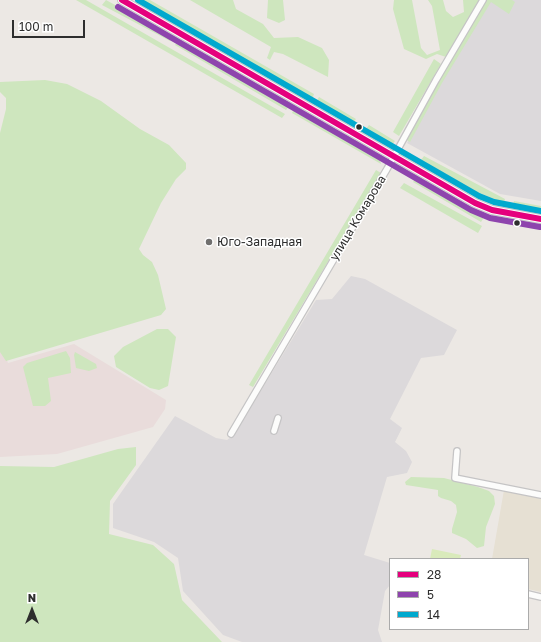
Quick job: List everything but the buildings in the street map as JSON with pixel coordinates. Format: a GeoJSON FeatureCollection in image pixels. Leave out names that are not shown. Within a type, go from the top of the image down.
{"type":"FeatureCollection","features":[{"type":"Feature","properties":{"kind":"main road"},"geometry":{"type":"LineString","coordinates":[[122,0],[484,207],[541,219]]}},
{"type":"Feature","properties":{"kind":"street","name":"улица Комарова"},"geometry":{"type":"LineString","coordinates":[[231,434],[394,156],[483,0]]}},
{"type":"Feature","properties":{"kind":"street"},"geometry":{"type":"LineString","coordinates":[[274,431],[278,418]]}},
{"type":"Feature","properties":{"kind":"street"},"geometry":{"type":"LineString","coordinates":[[457,451],[454,478],[541,495]]}},
{"type":"Feature","properties":{"kind":"street"},"geometry":{"type":"LineString","coordinates":[[529,594],[541,597]]}},
{"type":"Feature","properties":{"kind":"shaded area"},"geometry":{"type":"Polygon","coordinates":[[[487,0],[541,0],[541,201],[500,194],[407,143],[487,0]]]}},
{"type":"Feature","properties":{"kind":"shaded area"},"geometry":{"type":"Polygon","coordinates":[[[351,276],[365,279],[457,330],[444,355],[421,358],[390,419],[402,428],[395,442],[406,451],[412,462],[407,473],[387,477],[364,555],[389,563],[389,586],[385,591],[378,630],[382,642],[242,642],[223,635],[183,591],[178,558],[154,542],[113,528],[113,504],[175,416],[216,438],[227,440],[234,435],[316,300],[332,299],[351,276]]]}},
{"type":"Feature","properties":{"kind":"shaded area"},"geometry":{"type":"Polygon","coordinates":[[[0,342],[8,363],[74,344],[166,400],[165,409],[153,427],[57,454],[0,457],[0,342]]]}},
{"type":"Feature","properties":{"kind":"shaded area"},"geometry":{"type":"Polygon","coordinates":[[[504,490],[541,497],[541,592],[529,589],[529,558],[492,558],[504,490]]]}},
{"type":"Feature","properties":{"kind":"green space"},"geometry":{"type":"Polygon","coordinates":[[[76,0],[86,0],[285,114],[282,118],[76,0]]]}},
{"type":"Feature","properties":{"kind":"green space"},"geometry":{"type":"Polygon","coordinates":[[[106,0],[173,37],[170,41],[102,5],[106,0]]]}},
{"type":"Feature","properties":{"kind":"green space"},"geometry":{"type":"Polygon","coordinates":[[[138,0],[150,0],[314,94],[312,100],[138,0]]]}},
{"type":"Feature","properties":{"kind":"green space"},"geometry":{"type":"Polygon","coordinates":[[[190,0],[233,0],[236,9],[263,24],[274,38],[298,37],[322,48],[329,60],[328,77],[283,54],[274,52],[270,60],[267,58],[271,47],[190,0]]]}},
{"type":"Feature","properties":{"kind":"green space"},"geometry":{"type":"Polygon","coordinates":[[[268,0],[283,0],[285,20],[279,23],[267,18],[268,0]]]}},
{"type":"Feature","properties":{"kind":"green space"},"geometry":{"type":"Polygon","coordinates":[[[394,0],[412,0],[421,48],[427,55],[440,50],[432,6],[428,0],[443,0],[446,11],[453,17],[464,12],[463,0],[479,0],[446,57],[437,54],[426,59],[404,49],[393,9],[394,0]]]}},
{"type":"Feature","properties":{"kind":"green space"},"geometry":{"type":"Polygon","coordinates":[[[487,0],[512,0],[515,2],[509,14],[491,2],[442,83],[410,142],[405,139],[438,80],[487,0]]]}},
{"type":"Feature","properties":{"kind":"green space"},"geometry":{"type":"Polygon","coordinates":[[[179,40],[291,104],[286,110],[175,45],[179,40]]]}},
{"type":"Feature","properties":{"kind":"green space"},"geometry":{"type":"Polygon","coordinates":[[[434,59],[441,64],[399,136],[393,132],[434,59]]]}},
{"type":"Feature","properties":{"kind":"green space"},"geometry":{"type":"Polygon","coordinates":[[[45,80],[67,84],[101,101],[140,129],[169,145],[186,163],[186,169],[176,179],[161,203],[139,249],[143,255],[152,262],[158,275],[166,309],[161,315],[6,361],[0,352],[0,133],[6,109],[6,98],[0,92],[0,82],[45,80]]]}},
{"type":"Feature","properties":{"kind":"green space"},"geometry":{"type":"Polygon","coordinates":[[[319,97],[356,119],[352,124],[315,104],[319,97]]]}},
{"type":"Feature","properties":{"kind":"green space"},"geometry":{"type":"Polygon","coordinates":[[[295,107],[379,157],[381,164],[292,113],[295,107]]]}},
{"type":"Feature","properties":{"kind":"green space"},"geometry":{"type":"Polygon","coordinates":[[[369,125],[395,141],[391,146],[365,130],[369,125]]]}},
{"type":"Feature","properties":{"kind":"green space"},"geometry":{"type":"Polygon","coordinates":[[[424,156],[505,199],[504,203],[477,192],[421,160],[424,156]]]}},
{"type":"Feature","properties":{"kind":"green space"},"geometry":{"type":"Polygon","coordinates":[[[376,170],[381,173],[253,387],[249,385],[376,170]]]}},
{"type":"Feature","properties":{"kind":"green space"},"geometry":{"type":"Polygon","coordinates":[[[416,178],[485,216],[481,222],[413,182],[416,178]]]}},
{"type":"Feature","properties":{"kind":"green space"},"geometry":{"type":"Polygon","coordinates":[[[404,183],[482,226],[478,233],[400,188],[404,183]]]}},
{"type":"Feature","properties":{"kind":"green space"},"geometry":{"type":"Polygon","coordinates":[[[514,201],[541,206],[541,210],[513,205],[514,201]]]}},
{"type":"Feature","properties":{"kind":"green space"},"geometry":{"type":"Polygon","coordinates":[[[157,329],[168,329],[176,337],[168,386],[159,390],[150,388],[116,367],[114,356],[123,347],[157,329]]]}},
{"type":"Feature","properties":{"kind":"green space"},"geometry":{"type":"Polygon","coordinates":[[[66,351],[70,358],[71,373],[48,378],[51,401],[45,406],[33,406],[23,367],[27,363],[66,351]]]}},
{"type":"Feature","properties":{"kind":"green space"},"geometry":{"type":"Polygon","coordinates":[[[75,352],[96,364],[97,368],[89,371],[76,368],[75,352]]]}},
{"type":"Feature","properties":{"kind":"green space"},"geometry":{"type":"Polygon","coordinates":[[[136,447],[136,465],[110,501],[109,534],[153,545],[174,564],[182,600],[222,642],[0,642],[0,466],[54,467],[118,449],[136,447]]]}},
{"type":"Feature","properties":{"kind":"green space"},"geometry":{"type":"Polygon","coordinates":[[[411,477],[444,478],[489,491],[494,496],[495,504],[486,527],[484,546],[477,548],[466,539],[452,533],[457,512],[456,505],[451,501],[438,496],[438,490],[406,485],[405,482],[411,477]]]}},
{"type":"Feature","properties":{"kind":"green space"},"geometry":{"type":"Polygon","coordinates":[[[432,549],[461,555],[460,558],[430,558],[432,549]]]}},
{"type":"Feature","properties":{"kind":"transit line","name":"28"},"geometry":{"type":"LineString","coordinates":[[122,0],[475,203],[492,210],[541,219]]}},
{"type":"Feature","properties":{"kind":"transit line","name":"14"},"geometry":{"type":"LineString","coordinates":[[138,0],[479,196],[494,202],[541,211]]}},
{"type":"Feature","properties":{"kind":"transit line","name":"5"},"geometry":{"type":"LineString","coordinates":[[118,7],[471,210],[490,218],[540,227]]}},
{"type":"Feature","properties":{"kind":"place","name":"Юго-Западная"},"geometry":{"type":"Point","coordinates":[209,242]}}]}
